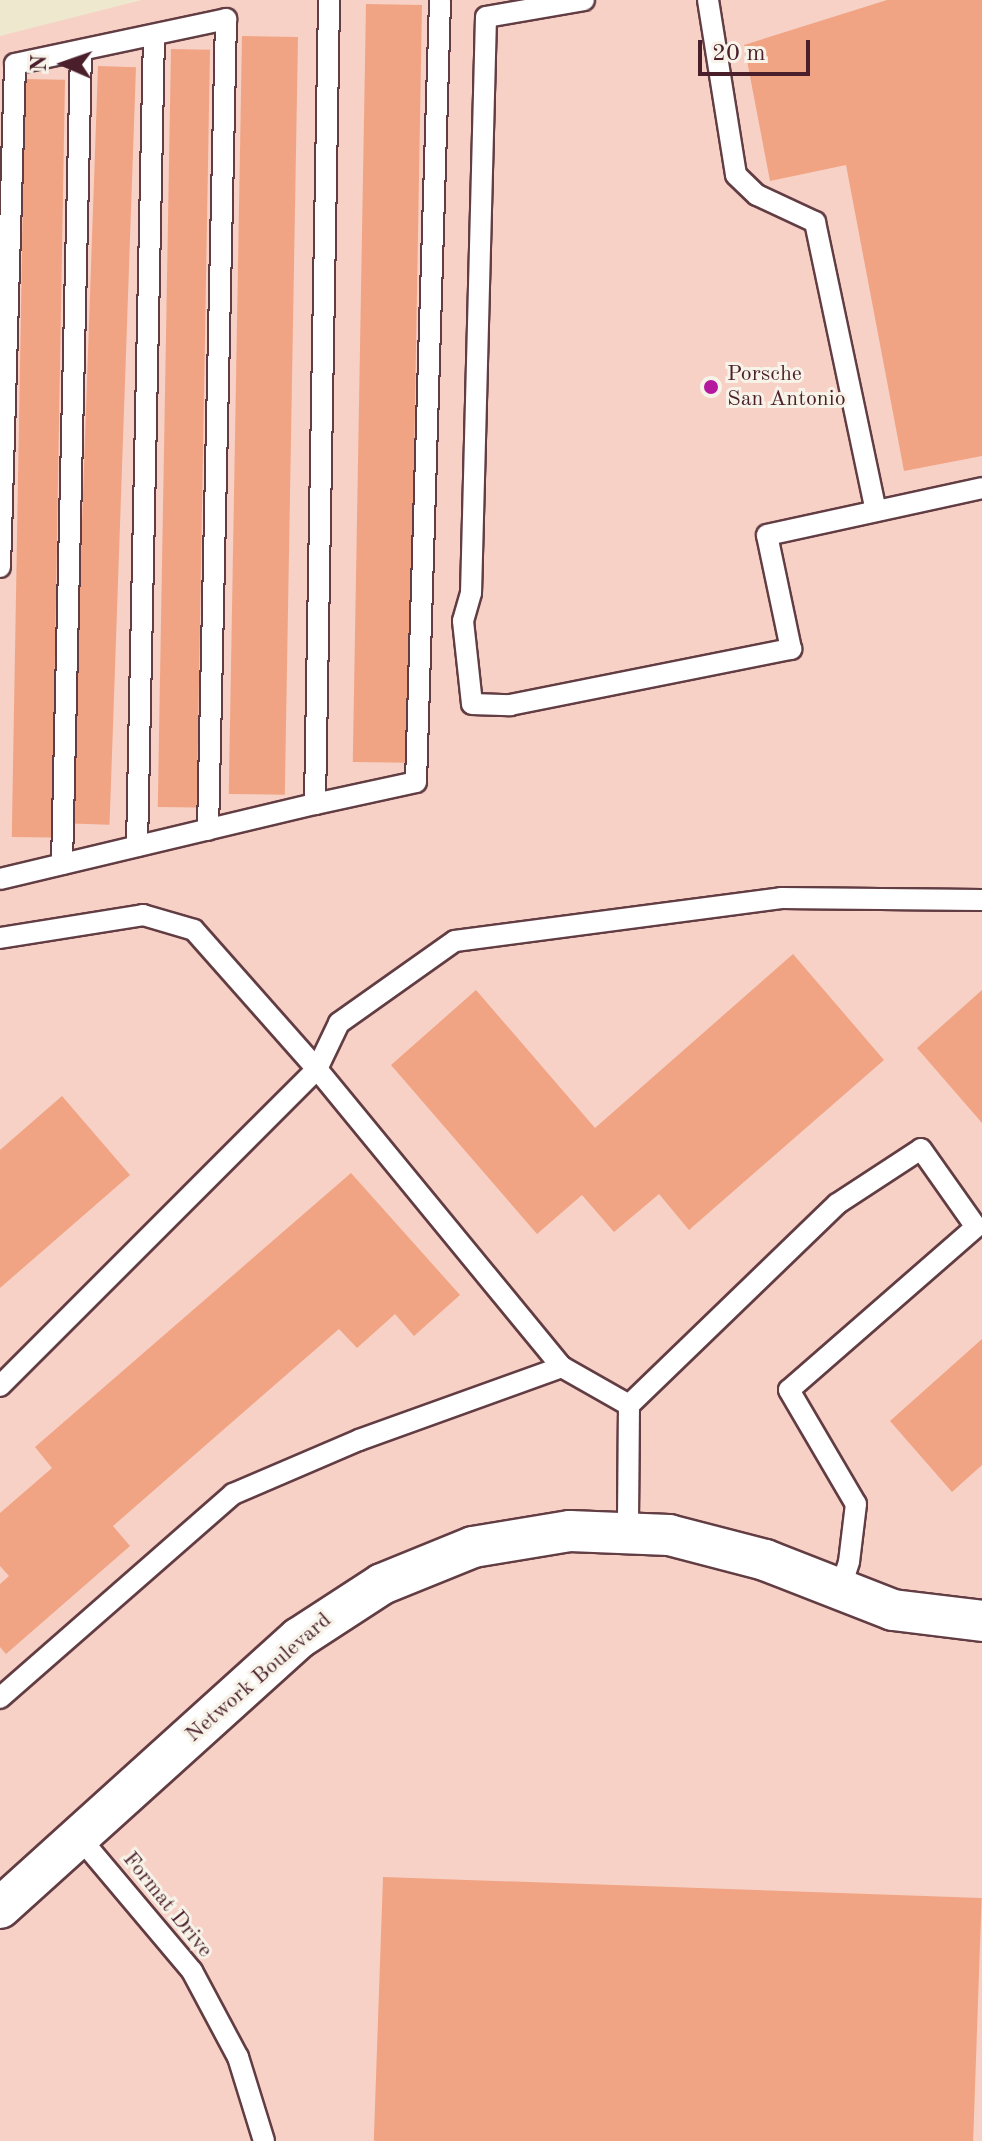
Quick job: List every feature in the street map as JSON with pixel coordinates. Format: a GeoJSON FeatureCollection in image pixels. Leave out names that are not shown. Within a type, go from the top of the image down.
{"type":"FeatureCollection","features":[{"type":"Feature","properties":{"kind":"street","name":"Network Boulevard"},"geometry":{"type":"LineString","coordinates":[[0,1908],[299,1638],[382,1584],[449,1555],[521,1536],[628,1531],[718,1545],[893,1610],[982,1621]]}},
{"type":"Feature","properties":{"kind":"lane"},"geometry":{"type":"LineString","coordinates":[[315,804],[329,0]]}},
{"type":"Feature","properties":{"kind":"lane"},"geometry":{"type":"LineString","coordinates":[[0,879],[416,782],[440,0]]}},
{"type":"Feature","properties":{"kind":"lane"},"geometry":{"type":"LineString","coordinates":[[584,0],[486,17],[471,593],[463,621],[472,704],[510,705],[791,649],[767,535],[982,488]]}},
{"type":"Feature","properties":{"kind":"lane"},"geometry":{"type":"LineString","coordinates":[[708,0],[736,175],[757,195],[815,222],[876,511]]}},
{"type":"Feature","properties":{"kind":"lane"},"geometry":{"type":"LineString","coordinates":[[0,567],[15,64],[226,19],[208,830]]}},
{"type":"Feature","properties":{"kind":"lane"},"geometry":{"type":"LineString","coordinates":[[137,846],[154,35]]}},
{"type":"Feature","properties":{"kind":"lane"},"geometry":{"type":"LineString","coordinates":[[62,864],[81,51]]}},
{"type":"Feature","properties":{"kind":"lane"},"geometry":{"type":"LineString","coordinates":[[0,1386],[317,1069],[339,1023],[455,941],[781,898],[982,900]]}},
{"type":"Feature","properties":{"kind":"lane"},"geometry":{"type":"LineString","coordinates":[[0,938],[143,915],[194,930],[317,1069],[562,1367],[629,1405]]}},
{"type":"Feature","properties":{"kind":"lane"},"geometry":{"type":"LineString","coordinates":[[628,1531],[629,1405],[837,1204],[921,1149],[976,1227],[789,1390],[856,1504],[849,1562],[839,1592]]}},
{"type":"Feature","properties":{"kind":"lane"},"geometry":{"type":"LineString","coordinates":[[0,1698],[233,1494],[359,1440],[562,1367]]}},
{"type":"Feature","properties":{"kind":"lane","name":"Format Drive"},"geometry":{"type":"LineString","coordinates":[[80,1838],[192,1971],[238,2057],[264,2141]]}},
{"type":"Feature","properties":{"kind":"shaded area"},"geometry":{"type":"Polygon","coordinates":[[[142,0],[982,0],[982,2141],[0,2141],[0,36],[142,0]]]}},
{"type":"Feature","properties":{"kind":"building"},"geometry":{"type":"Polygon","coordinates":[[[887,0],[982,0],[982,456],[904,471],[846,165],[770,181],[744,45],[887,0]]]}},
{"type":"Feature","properties":{"kind":"building"},"geometry":{"type":"Polygon","coordinates":[[[366,4],[422,5],[409,763],[353,762],[366,4]]]}},
{"type":"Feature","properties":{"kind":"building"},"geometry":{"type":"Polygon","coordinates":[[[242,36],[298,37],[285,795],[229,794],[242,36]]]}},
{"type":"Feature","properties":{"kind":"building"},"geometry":{"type":"Polygon","coordinates":[[[171,49],[210,50],[197,808],[158,807],[171,49]]]}},
{"type":"Feature","properties":{"kind":"building"},"geometry":{"type":"Polygon","coordinates":[[[98,66],[136,67],[110,825],[72,824],[98,66]]]}},
{"type":"Feature","properties":{"kind":"building"},"geometry":{"type":"Polygon","coordinates":[[[25,79],[65,80],[52,838],[12,837],[25,79]]]}},
{"type":"Feature","properties":{"kind":"building"},"geometry":{"type":"Polygon","coordinates":[[[793,954],[884,1060],[689,1230],[659,1194],[614,1232],[582,1195],[537,1234],[391,1065],[476,990],[595,1128],[793,954]]]}},
{"type":"Feature","properties":{"kind":"building"},"geometry":{"type":"Polygon","coordinates":[[[982,990],[982,1123],[917,1048],[982,990]]]}},
{"type":"Feature","properties":{"kind":"building"},"geometry":{"type":"Polygon","coordinates":[[[62,1096],[130,1175],[0,1288],[0,1150],[62,1096]]]}},
{"type":"Feature","properties":{"kind":"building"},"geometry":{"type":"Polygon","coordinates":[[[351,1173],[460,1295],[414,1336],[395,1314],[357,1348],[339,1329],[113,1526],[130,1546],[6,1654],[0,1647],[0,1584],[9,1576],[0,1566],[0,1513],[52,1468],[35,1447],[351,1173]]]}},
{"type":"Feature","properties":{"kind":"building"},"geometry":{"type":"Polygon","coordinates":[[[982,1339],[982,1465],[952,1492],[890,1421],[982,1339]]]}},
{"type":"Feature","properties":{"kind":"building"},"geometry":{"type":"Polygon","coordinates":[[[383,1877],[982,1898],[973,2141],[374,2141],[383,1877]]]}},
{"type":"Feature","properties":{"kind":"place","name":"Porsche San Antonio"},"geometry":{"type":"Point","coordinates":[711,387]}}]}
